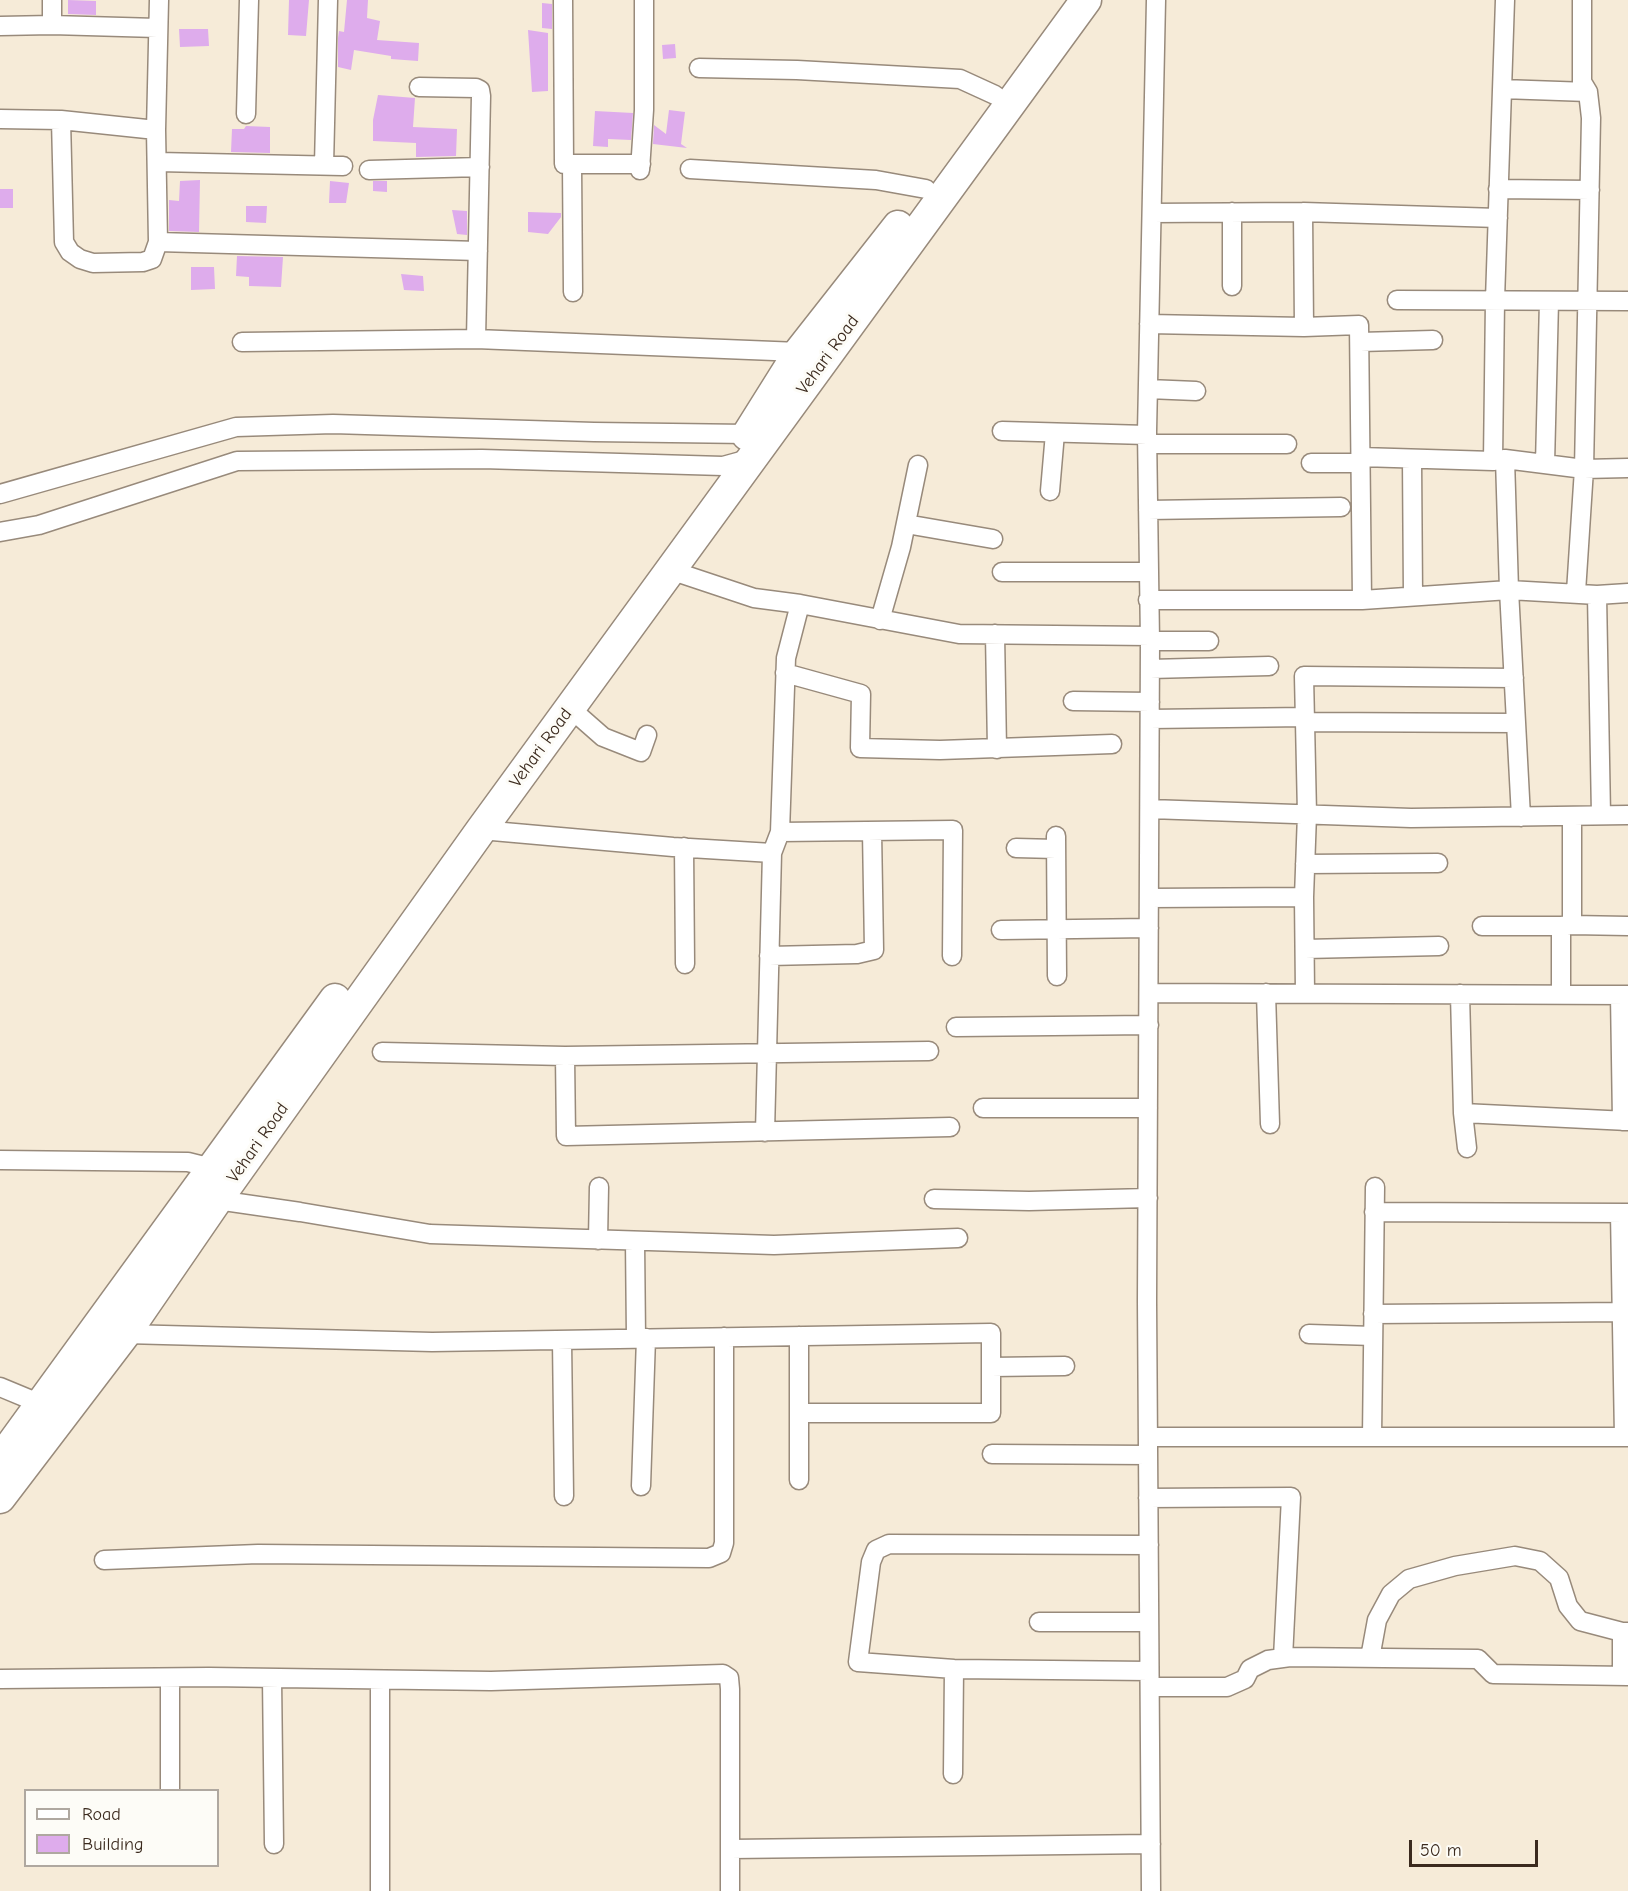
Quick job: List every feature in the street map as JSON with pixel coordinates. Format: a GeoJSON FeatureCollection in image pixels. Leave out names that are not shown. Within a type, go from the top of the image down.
{"type":"FeatureCollection","features":[{"type":"Feature","properties":{"kind":"main road","name":"Vehari Road"},"geometry":{"type":"LineString","coordinates":[[0,1461],[723,466],[754,446],[799,352],[926,189],[1065,0]]}},
{"type":"Feature","properties":{"kind":"main road","name":"Vehari Road"},"geometry":{"type":"LineString","coordinates":[[0,1498],[125,1334],[217,1200],[670,570],[754,446],[1086,0]]}},
{"type":"Feature","properties":{"kind":"street"},"geometry":{"type":"LineString","coordinates":[[52,0],[52,25]]}},
{"type":"Feature","properties":{"kind":"street"},"geometry":{"type":"LineString","coordinates":[[61,120],[64,242],[70,252],[80,259],[93,263],[143,262],[152,259],[158,242],[156,130],[159,0]]}},
{"type":"Feature","properties":{"kind":"street"},"geometry":{"type":"LineString","coordinates":[[246,114],[249,0]]}},
{"type":"Feature","properties":{"kind":"street"},"geometry":{"type":"LineString","coordinates":[[324,165],[328,0]]}},
{"type":"Feature","properties":{"kind":"street"},"geometry":{"type":"LineString","coordinates":[[563,0],[564,164],[640,167],[644,110],[644,0]]}},
{"type":"Feature","properties":{"kind":"street"},"geometry":{"type":"LineString","coordinates":[[1151,1891],[1148,1498],[1150,639],[1147,440],[1156,0]]}},
{"type":"Feature","properties":{"kind":"street"},"geometry":{"type":"LineString","coordinates":[[1505,0],[1495,300],[1499,460],[1509,590],[1521,817]]}},
{"type":"Feature","properties":{"kind":"street"},"geometry":{"type":"LineString","coordinates":[[1576,592],[1584,469],[1591,118],[1588,92],[1582,82],[1582,0]]}},
{"type":"Feature","properties":{"kind":"street"},"geometry":{"type":"LineString","coordinates":[[0,26],[157,28]]}},
{"type":"Feature","properties":{"kind":"street"},"geometry":{"type":"LineString","coordinates":[[699,68],[797,70],[960,79],[995,95]]}},
{"type":"Feature","properties":{"kind":"street"},"geometry":{"type":"LineString","coordinates":[[419,87],[476,88],[480,90],[482,96],[476,339]]}},
{"type":"Feature","properties":{"kind":"street"},"geometry":{"type":"LineString","coordinates":[[1502,89],[1588,92]]}},
{"type":"Feature","properties":{"kind":"street"},"geometry":{"type":"LineString","coordinates":[[0,119],[61,120],[156,130]]}},
{"type":"Feature","properties":{"kind":"street"},"geometry":{"type":"LineString","coordinates":[[158,162],[343,166]]}},
{"type":"Feature","properties":{"kind":"street"},"geometry":{"type":"LineString","coordinates":[[572,164],[573,292]]}},
{"type":"Feature","properties":{"kind":"street"},"geometry":{"type":"LineString","coordinates":[[369,170],[480,167]]}},
{"type":"Feature","properties":{"kind":"street"},"geometry":{"type":"LineString","coordinates":[[690,169],[876,180],[926,189]]}},
{"type":"Feature","properties":{"kind":"street"},"geometry":{"type":"LineString","coordinates":[[1498,189],[1590,189]]}},
{"type":"Feature","properties":{"kind":"street"},"geometry":{"type":"LineString","coordinates":[[1232,212],[1232,286]]}},
{"type":"Feature","properties":{"kind":"street"},"geometry":{"type":"LineString","coordinates":[[1152,213],[1303,212],[1498,218]]}},
{"type":"Feature","properties":{"kind":"street"},"geometry":{"type":"LineString","coordinates":[[1303,212],[1304,327]]}},
{"type":"Feature","properties":{"kind":"street"},"geometry":{"type":"LineString","coordinates":[[158,242],[478,251]]}},
{"type":"Feature","properties":{"kind":"street"},"geometry":{"type":"LineString","coordinates":[[1397,300],[1628,301]]}},
{"type":"Feature","properties":{"kind":"street"},"geometry":{"type":"LineString","coordinates":[[1545,464],[1549,301]]}},
{"type":"Feature","properties":{"kind":"street"},"geometry":{"type":"LineString","coordinates":[[1149,324],[1304,327],[1359,325],[1362,600]]}},
{"type":"Feature","properties":{"kind":"street"},"geometry":{"type":"LineString","coordinates":[[242,342],[476,339],[799,352]]}},
{"type":"Feature","properties":{"kind":"street"},"geometry":{"type":"LineString","coordinates":[[1360,342],[1433,340]]}},
{"type":"Feature","properties":{"kind":"street"},"geometry":{"type":"LineString","coordinates":[[1148,389],[1196,390]]}},
{"type":"Feature","properties":{"kind":"street"},"geometry":{"type":"LineString","coordinates":[[0,494],[236,427],[333,424],[594,432],[754,446]]}},
{"type":"Feature","properties":{"kind":"street"},"geometry":{"type":"LineString","coordinates":[[555,431],[555,461]]}},
{"type":"Feature","properties":{"kind":"street"},"geometry":{"type":"LineString","coordinates":[[1002,431],[1147,440],[1287,444]]}},
{"type":"Feature","properties":{"kind":"street"},"geometry":{"type":"LineString","coordinates":[[594,432],[594,462]]}},
{"type":"Feature","properties":{"kind":"street"},"geometry":{"type":"LineString","coordinates":[[1050,491],[1055,433]]}},
{"type":"Feature","properties":{"kind":"street"},"geometry":{"type":"LineString","coordinates":[[0,532],[39,525],[237,461],[482,459],[723,466]]}},
{"type":"Feature","properties":{"kind":"street"},"geometry":{"type":"LineString","coordinates":[[1412,459],[1413,596]]}},
{"type":"Feature","properties":{"kind":"street"},"geometry":{"type":"LineString","coordinates":[[1311,463],[1412,459],[1499,460],[1584,469],[1628,468]]}},
{"type":"Feature","properties":{"kind":"street"},"geometry":{"type":"LineString","coordinates":[[880,620],[906,524],[918,465]]}},
{"type":"Feature","properties":{"kind":"street"},"geometry":{"type":"LineString","coordinates":[[1148,510],[1341,507]]}},
{"type":"Feature","properties":{"kind":"street"},"geometry":{"type":"LineString","coordinates":[[906,524],[993,539]]}},
{"type":"Feature","properties":{"kind":"street"},"geometry":{"type":"LineString","coordinates":[[670,570],[754,598],[800,604],[959,634],[1209,641]]}},
{"type":"Feature","properties":{"kind":"street"},"geometry":{"type":"LineString","coordinates":[[1002,572],[1148,572]]}},
{"type":"Feature","properties":{"kind":"street"},"geometry":{"type":"LineString","coordinates":[[1148,600],[1362,600],[1509,590],[1576,592],[1597,595],[1628,593]]}},
{"type":"Feature","properties":{"kind":"street"},"geometry":{"type":"LineString","coordinates":[[1597,595],[1601,815]]}},
{"type":"Feature","properties":{"kind":"street"},"geometry":{"type":"LineString","coordinates":[[765,1132],[772,853],[780,832],[786,658],[800,604]]}},
{"type":"Feature","properties":{"kind":"street"},"geometry":{"type":"LineString","coordinates":[[994,634],[996,749]]}},
{"type":"Feature","properties":{"kind":"street"},"geometry":{"type":"LineString","coordinates":[[1150,669],[1269,666]]}},
{"type":"Feature","properties":{"kind":"street"},"geometry":{"type":"LineString","coordinates":[[785,673],[861,694],[860,748],[940,750],[1112,744]]}},
{"type":"Feature","properties":{"kind":"street"},"geometry":{"type":"LineString","coordinates":[[1305,993],[1304,897],[1307,814],[1304,676],[1514,678]]}},
{"type":"Feature","properties":{"kind":"street"},"geometry":{"type":"LineString","coordinates":[[1073,701],[1150,710],[1305,720],[1516,723]]}},
{"type":"Feature","properties":{"kind":"street"},"geometry":{"type":"LineString","coordinates":[[570,708],[603,737],[642,752],[647,735]]}},
{"type":"Feature","properties":{"kind":"street"},"geometry":{"type":"LineString","coordinates":[[1149,809],[1412,818],[1628,815]]}},
{"type":"Feature","properties":{"kind":"street"},"geometry":{"type":"LineString","coordinates":[[1561,994],[1572,816]]}},
{"type":"Feature","properties":{"kind":"street"},"geometry":{"type":"LineString","coordinates":[[481,830],[772,853]]}},
{"type":"Feature","properties":{"kind":"street"},"geometry":{"type":"LineString","coordinates":[[780,832],[953,830],[952,956]]}},
{"type":"Feature","properties":{"kind":"street"},"geometry":{"type":"LineString","coordinates":[[769,956],[857,954],[874,950],[872,831]]}},
{"type":"Feature","properties":{"kind":"street"},"geometry":{"type":"LineString","coordinates":[[1016,848],[1056,843],[1057,976]]}},
{"type":"Feature","properties":{"kind":"street"},"geometry":{"type":"LineString","coordinates":[[684,847],[685,964]]}},
{"type":"Feature","properties":{"kind":"street"},"geometry":{"type":"LineString","coordinates":[[1305,864],[1437,863]]}},
{"type":"Feature","properties":{"kind":"street"},"geometry":{"type":"LineString","coordinates":[[1150,898],[1304,897]]}},
{"type":"Feature","properties":{"kind":"street"},"geometry":{"type":"LineString","coordinates":[[1482,926],[1628,926]]}},
{"type":"Feature","properties":{"kind":"street"},"geometry":{"type":"LineString","coordinates":[[1001,930],[1149,928]]}},
{"type":"Feature","properties":{"kind":"street"},"geometry":{"type":"LineString","coordinates":[[1305,949],[1439,946]]}},
{"type":"Feature","properties":{"kind":"street"},"geometry":{"type":"LineString","coordinates":[[1149,993],[1624,995],[1625,1121],[1463,1113]]}},
{"type":"Feature","properties":{"kind":"street"},"geometry":{"type":"LineString","coordinates":[[1266,993],[1270,1124]]}},
{"type":"Feature","properties":{"kind":"street"},"geometry":{"type":"LineString","coordinates":[[1460,994],[1463,1113],[1467,1148]]}},
{"type":"Feature","properties":{"kind":"street"},"geometry":{"type":"LineString","coordinates":[[956,1027],[1149,1025]]}},
{"type":"Feature","properties":{"kind":"street"},"geometry":{"type":"LineString","coordinates":[[382,1052],[565,1056],[929,1051]]}},
{"type":"Feature","properties":{"kind":"street"},"geometry":{"type":"LineString","coordinates":[[565,1056],[566,1136],[950,1127]]}},
{"type":"Feature","properties":{"kind":"street"},"geometry":{"type":"LineString","coordinates":[[983,1108],[1148,1108]]}},
{"type":"Feature","properties":{"kind":"street"},"geometry":{"type":"LineString","coordinates":[[0,1160],[188,1162],[212,1168]]}},
{"type":"Feature","properties":{"kind":"street"},"geometry":{"type":"LineString","coordinates":[[598,1240],[599,1187]]}},
{"type":"Feature","properties":{"kind":"street"},"geometry":{"type":"LineString","coordinates":[[1372,1437],[1375,1187]]}},
{"type":"Feature","properties":{"kind":"street"},"geometry":{"type":"LineString","coordinates":[[934,1199],[1029,1201],[1148,1198]]}},
{"type":"Feature","properties":{"kind":"street"},"geometry":{"type":"LineString","coordinates":[[217,1200],[430,1234],[774,1245],[958,1238]]}},
{"type":"Feature","properties":{"kind":"street"},"geometry":{"type":"LineString","coordinates":[[993,1454],[1372,1437],[1626,1437],[1624,1214],[1374,1212]]}},
{"type":"Feature","properties":{"kind":"street"},"geometry":{"type":"LineString","coordinates":[[635,1241],[641,1338],[641,1486]]}},
{"type":"Feature","properties":{"kind":"street"},"geometry":{"type":"LineString","coordinates":[[1373,1314],[1625,1312]]}},
{"type":"Feature","properties":{"kind":"street"},"geometry":{"type":"LineString","coordinates":[[125,1334],[432,1342],[991,1333],[991,1413],[799,1413]]}},
{"type":"Feature","properties":{"kind":"street"},"geometry":{"type":"LineString","coordinates":[[1309,1334],[1373,1336]]}},
{"type":"Feature","properties":{"kind":"street"},"geometry":{"type":"LineString","coordinates":[[799,1336],[799,1480]]}},
{"type":"Feature","properties":{"kind":"street"},"geometry":{"type":"LineString","coordinates":[[104,1560],[258,1554],[709,1558],[721,1553],[724,1543],[724,1337]]}},
{"type":"Feature","properties":{"kind":"street"},"geometry":{"type":"LineString","coordinates":[[562,1340],[564,1496]]}},
{"type":"Feature","properties":{"kind":"street"},"geometry":{"type":"LineString","coordinates":[[991,1367],[1065,1366]]}},
{"type":"Feature","properties":{"kind":"street"},"geometry":{"type":"LineString","coordinates":[[0,1387],[41,1404]]}},
{"type":"Feature","properties":{"kind":"street"},"geometry":{"type":"LineString","coordinates":[[1148,1498],[1291,1497],[1283,1658]]}},
{"type":"Feature","properties":{"kind":"street"},"geometry":{"type":"LineString","coordinates":[[1149,1545],[889,1544],[876,1550],[871,1562],[858,1662],[954,1670],[1149,1679],[1227,1687],[1245,1679],[1250,1669],[1268,1659],[1283,1658],[1479,1659],[1493,1674],[1625,1676],[1625,1632],[1580,1620],[1568,1606],[1559,1578],[1540,1561],[1515,1556],[1455,1566],[1409,1579],[1391,1594],[1377,1620],[1370,1658]]}},
{"type":"Feature","properties":{"kind":"street"},"geometry":{"type":"LineString","coordinates":[[1039,1622],[1149,1622]]}},
{"type":"Feature","properties":{"kind":"street"},"geometry":{"type":"LineString","coordinates":[[953,1774],[954,1670]]}},
{"type":"Feature","properties":{"kind":"street"},"geometry":{"type":"LineString","coordinates":[[0,1679],[272,1678],[491,1681],[723,1674],[729,1678],[730,1689],[730,1891]]}},
{"type":"Feature","properties":{"kind":"street"},"geometry":{"type":"LineString","coordinates":[[170,1678],[170,1789]]}},
{"type":"Feature","properties":{"kind":"street"},"geometry":{"type":"LineString","coordinates":[[272,1678],[274,1844]]}},
{"type":"Feature","properties":{"kind":"street"},"geometry":{"type":"LineString","coordinates":[[380,1680],[380,1891]]}},
{"type":"Feature","properties":{"kind":"street"},"geometry":{"type":"LineString","coordinates":[[731,1849],[1151,1844]]}},
{"type":"Feature","properties":{"kind":"building"},"geometry":{"type":"Polygon","coordinates":[[[68,0],[96,1],[96,15],[68,14],[68,0]]]}},
{"type":"Feature","properties":{"kind":"building"},"geometry":{"type":"Polygon","coordinates":[[[289,0],[309,0],[306,36],[288,35],[289,0]]]}},
{"type":"Feature","properties":{"kind":"building"},"geometry":{"type":"Polygon","coordinates":[[[347,0],[368,0],[367,18],[380,21],[377,40],[419,43],[418,61],[391,59],[391,56],[354,50],[351,70],[338,67],[338,38],[339,31],[344,32],[347,0]]]}},
{"type":"Feature","properties":{"kind":"building"},"geometry":{"type":"Polygon","coordinates":[[[542,3],[552,4],[552,29],[542,28],[542,3]]]}},
{"type":"Feature","properties":{"kind":"building"},"geometry":{"type":"Polygon","coordinates":[[[179,29],[208,29],[209,46],[180,47],[179,29]]]}},
{"type":"Feature","properties":{"kind":"building"},"geometry":{"type":"Polygon","coordinates":[[[528,30],[548,33],[548,91],[532,92],[528,30]]]}},
{"type":"Feature","properties":{"kind":"building"},"geometry":{"type":"Polygon","coordinates":[[[675,44],[676,58],[663,59],[662,45],[675,44]]]}},
{"type":"Feature","properties":{"kind":"building"},"geometry":{"type":"Polygon","coordinates":[[[378,95],[415,98],[413,127],[457,129],[456,156],[416,157],[416,143],[373,141],[373,120],[378,95]]]}},
{"type":"Feature","properties":{"kind":"building"},"geometry":{"type":"Polygon","coordinates":[[[669,110],[685,112],[681,144],[687,148],[653,144],[654,125],[666,134],[669,110]]]}},
{"type":"Feature","properties":{"kind":"building"},"geometry":{"type":"Polygon","coordinates":[[[595,111],[633,113],[631,140],[608,139],[608,147],[593,146],[595,111]]]}},
{"type":"Feature","properties":{"kind":"building"},"geometry":{"type":"Polygon","coordinates":[[[246,126],[270,127],[270,153],[231,152],[232,129],[244,129],[246,126]]]}},
{"type":"Feature","properties":{"kind":"building"},"geometry":{"type":"Polygon","coordinates":[[[200,180],[199,232],[169,231],[169,200],[179,201],[180,181],[200,180]]]}},
{"type":"Feature","properties":{"kind":"building"},"geometry":{"type":"Polygon","coordinates":[[[330,181],[349,183],[346,203],[329,203],[330,181]]]}},
{"type":"Feature","properties":{"kind":"building"},"geometry":{"type":"Polygon","coordinates":[[[373,181],[387,181],[387,192],[373,191],[373,181]]]}},
{"type":"Feature","properties":{"kind":"building"},"geometry":{"type":"Polygon","coordinates":[[[0,189],[13,189],[13,208],[0,208],[0,189]]]}},
{"type":"Feature","properties":{"kind":"building"},"geometry":{"type":"Polygon","coordinates":[[[246,206],[267,206],[266,223],[246,222],[246,206]]]}},
{"type":"Feature","properties":{"kind":"building"},"geometry":{"type":"Polygon","coordinates":[[[452,210],[467,211],[467,235],[457,234],[452,210]]]}},
{"type":"Feature","properties":{"kind":"building"},"geometry":{"type":"Polygon","coordinates":[[[528,212],[561,213],[561,217],[548,234],[528,232],[528,212]]]}},
{"type":"Feature","properties":{"kind":"building"},"geometry":{"type":"Polygon","coordinates":[[[237,256],[283,257],[281,287],[249,286],[249,277],[236,276],[237,256]]]}},
{"type":"Feature","properties":{"kind":"building"},"geometry":{"type":"Polygon","coordinates":[[[191,267],[214,267],[215,289],[191,290],[191,267]]]}},
{"type":"Feature","properties":{"kind":"building"},"geometry":{"type":"Polygon","coordinates":[[[401,274],[423,276],[424,291],[404,290],[401,274]]]}}]}
